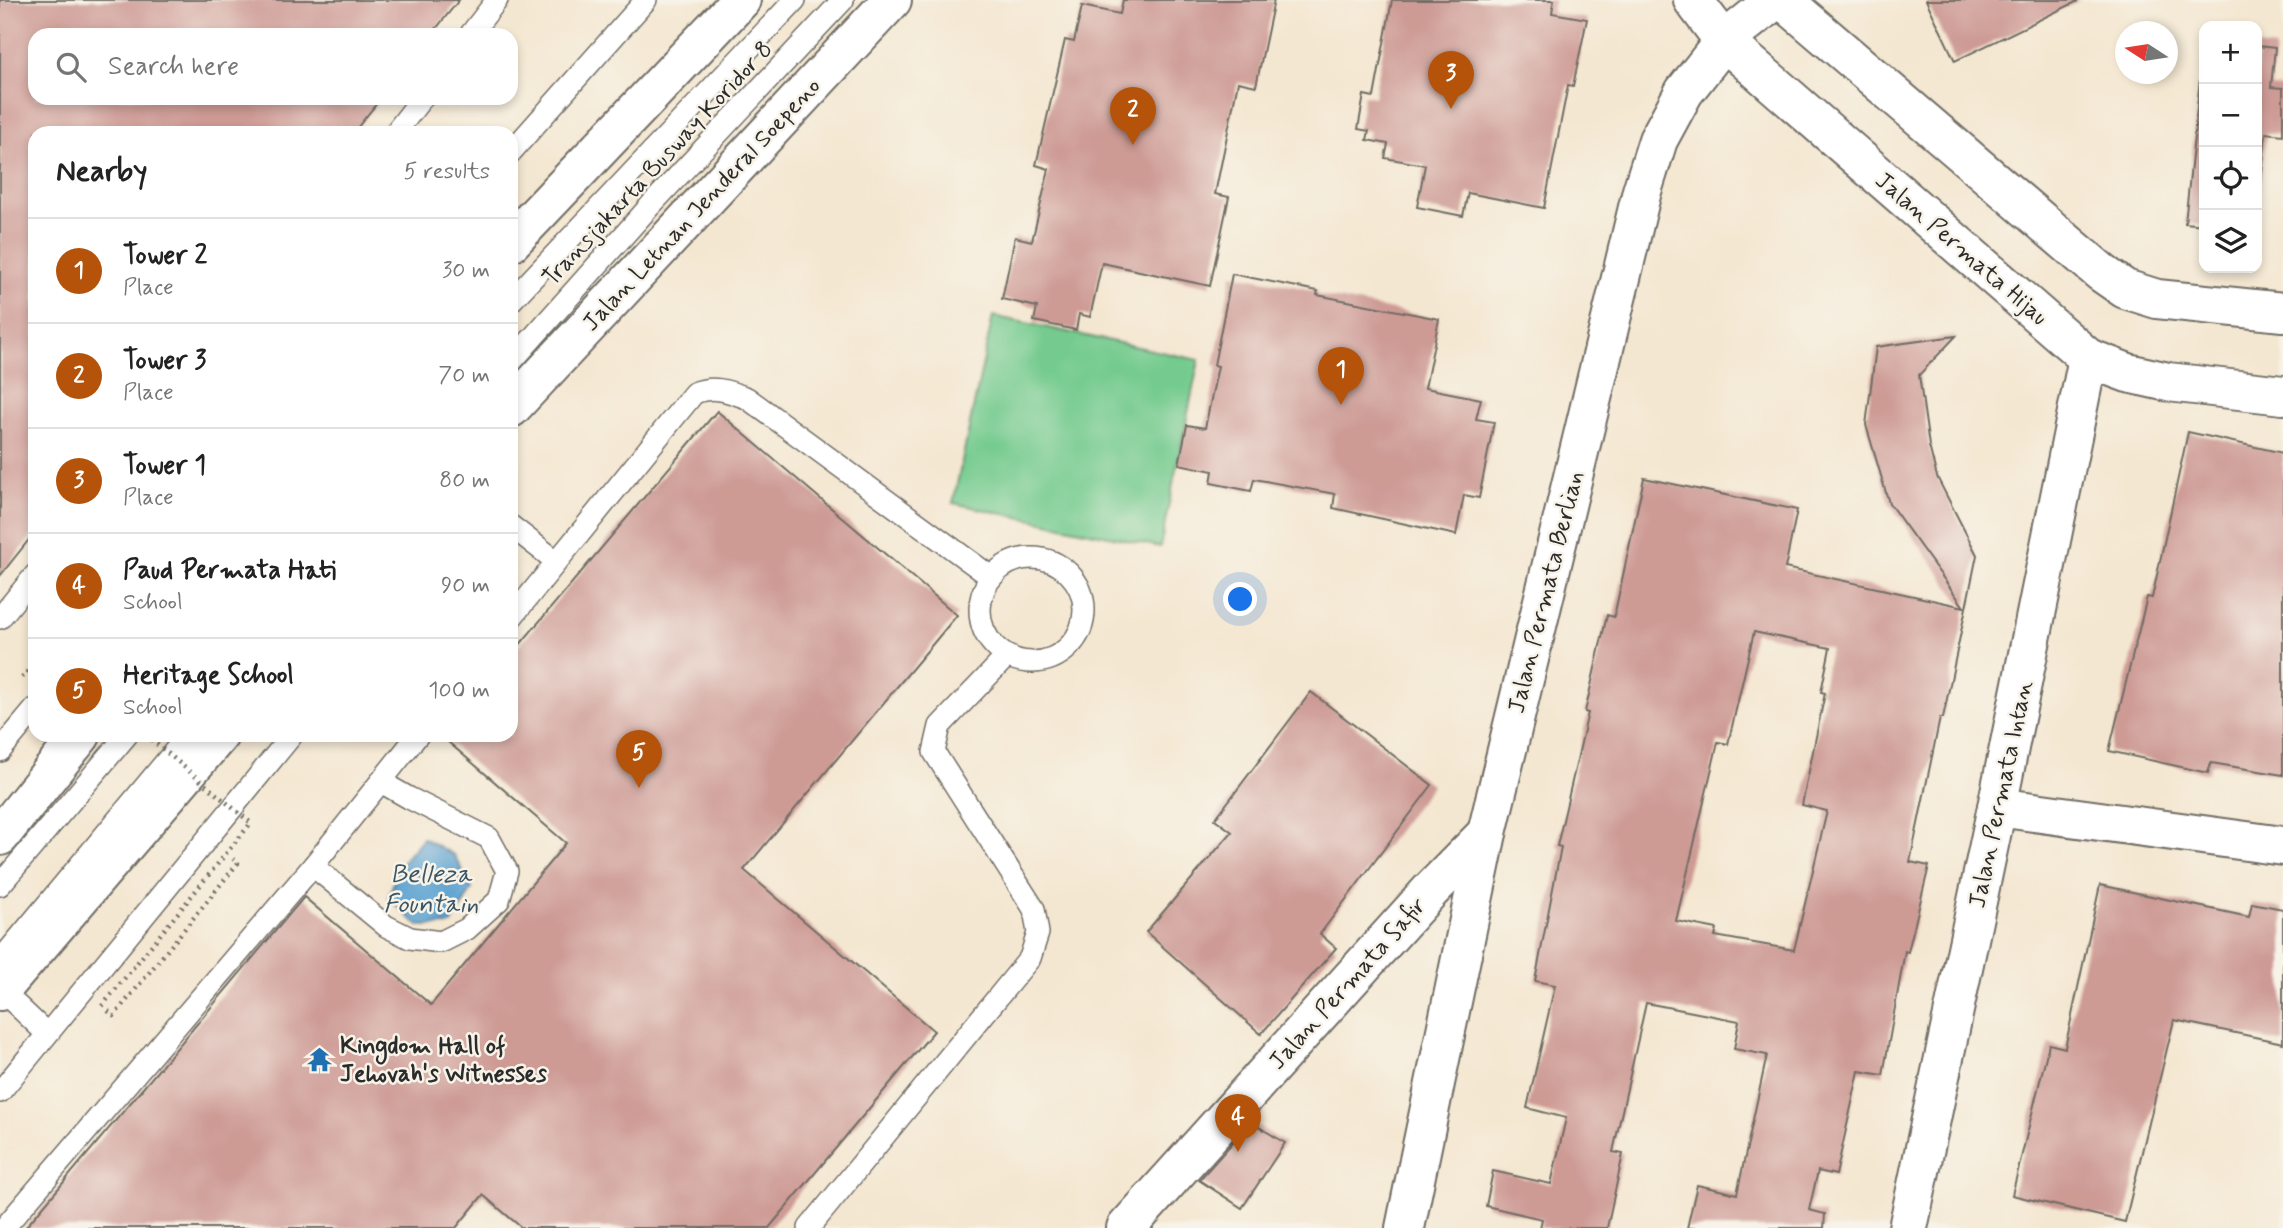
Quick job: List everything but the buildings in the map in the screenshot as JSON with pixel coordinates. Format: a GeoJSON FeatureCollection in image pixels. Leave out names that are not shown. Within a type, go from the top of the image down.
{"type":"FeatureCollection","features":[{"type":"Feature","properties":{"kind":"street"},"geometry":{"type":"LineString","coordinates":[[518,235],[741,0]]}},
{"type":"Feature","properties":{"kind":"street","name":"Jalan Permata Hijau"},"geometry":{"type":"LineString","coordinates":[[1693,0],[1724,41],[2088,358],[2128,373],[2168,382],[2283,395]]}},
{"type":"Feature","properties":{"kind":"street","name":"Jalan Permata Berlian"},"geometry":{"type":"LineString","coordinates":[[1405,1228],[1487,833],[1642,191],[1658,141],[1685,92],[1724,41],[1775,0]]}},
{"type":"Feature","properties":{"kind":"street"},"geometry":{"type":"LineString","coordinates":[[1783,0],[2102,273],[2125,289],[2157,299],[2283,312]]}},
{"type":"Feature","properties":{"kind":"street","name":"Jalan Letnan Jenderal Soepeno"},"geometry":{"type":"LineString","coordinates":[[518,403],[886,3]]}},
{"type":"Feature","properties":{"kind":"street","name":"Jalan Permata Intan"},"geometry":{"type":"LineString","coordinates":[[1908,1228],[2088,358]]}},
{"type":"Feature","properties":{"kind":"street"},"geometry":{"type":"LineString","coordinates":[[0,836],[74,742]]}},
{"type":"Feature","properties":{"kind":"street"},"geometry":{"type":"LineString","coordinates":[[0,991],[213,742]]}},
{"type":"Feature","properties":{"kind":"street"},"geometry":{"type":"LineString","coordinates":[[1997,807],[2283,846]]}},
{"type":"Feature","properties":{"kind":"street","name":"Jalan Permata Safir"},"geometry":{"type":"LineString","coordinates":[[1126,1228],[1430,891],[1487,833]]}},
{"type":"Feature","properties":{"kind":"lane"},"geometry":{"type":"LineString","coordinates":[[475,28],[497,0]]}},
{"type":"Feature","properties":{"kind":"lane"},"geometry":{"type":"LineString","coordinates":[[518,144],[646,0]]}},
{"type":"Feature","properties":{"kind":"lane","name":"Transjakarta Busway Koridor 8"},"geometry":{"type":"LineString","coordinates":[[518,294],[795,0]]}},
{"type":"Feature","properties":{"kind":"lane","name":"Transjakarta Busway Koridor 8"},"geometry":{"type":"LineString","coordinates":[[518,354],[650,206],[843,0]]}},
{"type":"Feature","properties":{"kind":"lane"},"geometry":{"type":"LineString","coordinates":[[400,126],[417,105]]}},
{"type":"Feature","properties":{"kind":"lane"},"geometry":{"type":"LineString","coordinates":[[518,601],[556,561],[694,393],[705,388],[747,398],[991,578]]}},
{"type":"Feature","properties":{"kind":"lane"},"geometry":{"type":"LineString","coordinates":[[518,531],[556,561]]}},
{"type":"Feature","properties":{"kind":"lane"},"geometry":{"type":"LineString","coordinates":[[1040,558],[1056,564],[1071,576],[1080,591],[1084,609],[1081,627],[1073,643],[1059,655],[1042,662],[1024,663],[1006,657],[992,646],[982,630],[979,612],[982,594],[991,578],[1004,565],[1021,559],[1040,558]]}},
{"type":"Feature","properties":{"kind":"lane"},"geometry":{"type":"LineString","coordinates":[[0,618],[28,584]]}},
{"type":"Feature","properties":{"kind":"lane"},"geometry":{"type":"LineString","coordinates":[[809,1228],[1030,958],[1038,933],[1034,909],[934,752],[940,726],[1006,657]]}},
{"type":"Feature","properties":{"kind":"lane"},"geometry":{"type":"LineString","coordinates":[[0,751],[28,717]]}},
{"type":"Feature","properties":{"kind":"lane"},"geometry":{"type":"LineString","coordinates":[[0,885],[121,742]]}},
{"type":"Feature","properties":{"kind":"lane"},"geometry":{"type":"LineString","coordinates":[[0,961],[182,742]]}},
{"type":"Feature","properties":{"kind":"lane"},"geometry":{"type":"LineString","coordinates":[[0,1092],[286,742]]}},
{"type":"Feature","properties":{"kind":"lane"},"geometry":{"type":"LineString","coordinates":[[4,1228],[313,866],[412,742]]}},
{"type":"Feature","properties":{"kind":"lane"},"geometry":{"type":"LineString","coordinates":[[313,866],[386,926],[410,938],[441,942],[467,929],[499,900],[507,871],[489,838],[381,782]]}},
{"type":"Feature","properties":{"kind":"lane"},"geometry":{"type":"LineString","coordinates":[[0,991],[47,1034]]}},
{"type":"Feature","properties":{"kind":"path"},"geometry":{"type":"LineString","coordinates":[[154,742],[251,823],[227,853],[102,1006],[114,1016],[239,863],[227,853],[208,838]]}},
{"type":"Feature","properties":{"kind":"green space"},"geometry":{"type":"Polygon","coordinates":[[[993,316],[1199,360],[1160,547],[953,503],[993,316]]]}},
{"type":"Feature","properties":{"kind":"water","name":"Belleza Fountain"},"geometry":{"type":"Polygon","coordinates":[[[423,838],[454,855],[472,889],[451,925],[419,926],[388,898],[400,865],[423,838]]]}},
{"type":"Feature","properties":{"kind":"place","name":"Tower 1"},"geometry":{"type":"Point","coordinates":[1451,109]}},
{"type":"Feature","properties":{"kind":"place","name":"Tower 3"},"geometry":{"type":"Point","coordinates":[1133,145]}},
{"type":"Feature","properties":{"kind":"place","name":"Tower 2"},"geometry":{"type":"Point","coordinates":[1341,405]}},
{"type":"Feature","properties":{"kind":"place","name":"Heritage School"},"geometry":{"type":"Point","coordinates":[639,788]}},
{"type":"Feature","properties":{"kind":"place","name":"Kingdom Hall of Jehovah's Witnesses"},"geometry":{"type":"Point","coordinates":[320,1059]}},
{"type":"Feature","properties":{"kind":"place","name":"Paud Permata Hati"},"geometry":{"type":"Point","coordinates":[1238,1152]}}]}
